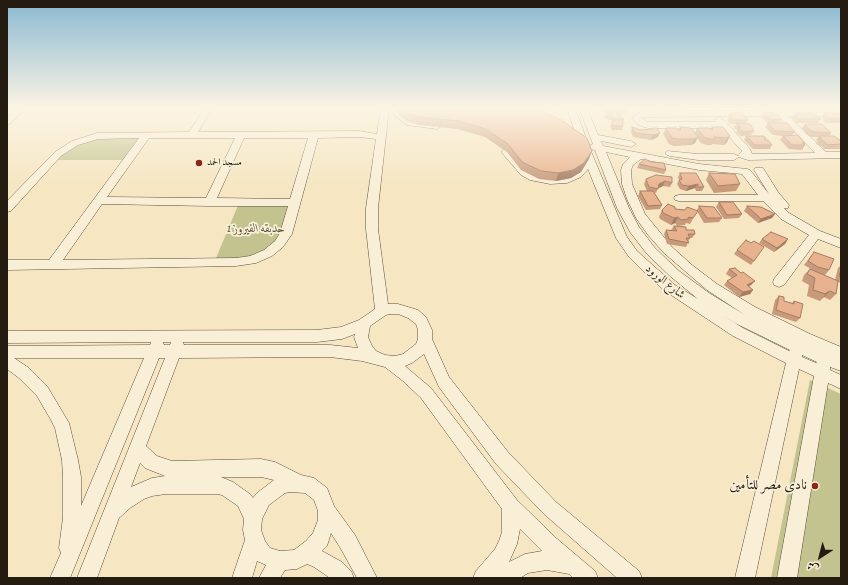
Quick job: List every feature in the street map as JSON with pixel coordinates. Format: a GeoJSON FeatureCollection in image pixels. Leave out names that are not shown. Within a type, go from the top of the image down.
{"type":"FeatureCollection","features":[{"type":"Feature","properties":{"kind":"street"},"geometry":{"type":"LineString","coordinates":[[7,208],[58,154],[66,148],[97,136],[131,135]]}},
{"type":"Feature","properties":{"kind":"street"},"geometry":{"type":"LineString","coordinates":[[53,264],[146,135]]}},
{"type":"Feature","properties":{"kind":"street"},"geometry":{"type":"LineString","coordinates":[[210,202],[241,135]]}},
{"type":"Feature","properties":{"kind":"street"},"geometry":{"type":"LineString","coordinates":[[7,265],[236,262],[252,260],[268,253],[279,244],[286,234],[314,135]]}},
{"type":"Feature","properties":{"kind":"street"},"geometry":{"type":"LineString","coordinates":[[381,135],[372,208],[372,229],[382,311]]}},
{"type":"Feature","properties":{"kind":"street","name":"شارع الورود"},"geometry":{"type":"LineString","coordinates":[[580,135],[622,238],[633,254],[650,271],[670,288],[715,318],[762,345],[796,354],[823,365],[841,382]]}},
{"type":"Feature","properties":{"kind":"street","name":"شارع الورود"},"geometry":{"type":"LineString","coordinates":[[594,135],[623,208],[634,229],[651,251],[675,274],[704,297],[796,354]]}},
{"type":"Feature","properties":{"kind":"street"},"geometry":{"type":"LineString","coordinates":[[733,135],[747,151],[747,154],[731,162],[745,171],[766,198],[785,216],[816,234],[841,244]]}},
{"type":"Feature","properties":{"kind":"street"},"geometry":{"type":"LineString","coordinates":[[803,135],[823,155]]}},
{"type":"Feature","properties":{"kind":"street"},"geometry":{"type":"LineString","coordinates":[[573,138],[584,146],[597,142],[698,157],[841,155]]}},
{"type":"Feature","properties":{"kind":"street"},"geometry":{"type":"LineString","coordinates":[[597,142],[641,155],[699,167],[731,171],[752,172],[768,164],[780,162],[841,162]]}},
{"type":"Feature","properties":{"kind":"street"},"geometry":{"type":"LineString","coordinates":[[496,144],[507,152],[521,170],[534,178],[544,181],[556,181],[571,178],[581,172],[589,159]]}},
{"type":"Feature","properties":{"kind":"street"},"geometry":{"type":"LineString","coordinates":[[641,155],[633,159],[628,164],[626,170],[627,184],[640,215],[652,232],[668,250],[712,287],[750,310],[805,338],[841,353]]}},
{"type":"Feature","properties":{"kind":"street"},"geometry":{"type":"LineString","coordinates":[[742,157],[757,162],[774,194],[794,213],[808,222],[841,236]]}},
{"type":"Feature","properties":{"kind":"street"},"geometry":{"type":"LineString","coordinates":[[679,198],[766,198]]}},
{"type":"Feature","properties":{"kind":"street"},"geometry":{"type":"LineString","coordinates":[[100,200],[294,203]]}},
{"type":"Feature","properties":{"kind":"street"},"geometry":{"type":"LineString","coordinates":[[779,282],[816,234]]}},
{"type":"Feature","properties":{"kind":"street"},"geometry":{"type":"LineString","coordinates":[[7,337],[329,335],[342,333],[364,324],[375,314],[382,311],[398,309],[413,314],[423,325],[425,339],[432,360],[444,382],[502,458],[550,508],[632,578]]}},
{"type":"Feature","properties":{"kind":"street"},"geometry":{"type":"LineString","coordinates":[[364,324],[361,337],[362,344],[366,350],[408,376],[426,393],[468,452],[511,506],[549,545],[588,578]]}},
{"type":"Feature","properties":{"kind":"street"},"geometry":{"type":"LineString","coordinates":[[63,572],[161,336]]}},
{"type":"Feature","properties":{"kind":"street"},"geometry":{"type":"LineString","coordinates":[[87,578],[181,336]]}},
{"type":"Feature","properties":{"kind":"street"},"geometry":{"type":"LineString","coordinates":[[7,352],[330,351],[357,354],[383,360],[402,361],[413,356],[421,348],[425,339]]}},
{"type":"Feature","properties":{"kind":"street"},"geometry":{"type":"LineString","coordinates":[[746,578],[796,354]]}},
{"type":"Feature","properties":{"kind":"street"},"geometry":{"type":"LineString","coordinates":[[7,361],[24,373],[42,391],[57,415],[67,443],[73,497],[72,518],[63,572]]}},
{"type":"Feature","properties":{"kind":"street"},"geometry":{"type":"LineString","coordinates":[[787,578],[823,365]]}},
{"type":"Feature","properties":{"kind":"street","name":"شارع الورود"},"geometry":{"type":"LineString","coordinates":[[823,365],[841,365]]}},
{"type":"Feature","properties":{"kind":"street"},"geometry":{"type":"LineString","coordinates":[[138,448],[151,462],[172,470],[261,468],[275,471],[315,488],[321,494],[327,511],[348,542],[367,578]]}},
{"type":"Feature","properties":{"kind":"street"},"geometry":{"type":"LineString","coordinates":[[300,482],[280,486],[263,499],[257,509],[253,519],[252,530],[254,540],[264,555],[280,561],[288,561],[306,554],[313,548],[322,535],[327,520],[327,511]]}},
{"type":"Feature","properties":{"kind":"street"},"geometry":{"type":"LineString","coordinates":[[112,514],[124,502],[138,493],[152,487],[166,485],[217,485],[232,490],[244,500],[250,509],[253,519]]}},
{"type":"Feature","properties":{"kind":"street"},"geometry":{"type":"LineString","coordinates":[[483,578],[502,556],[508,544],[511,532],[511,506]]}},
{"type":"Feature","properties":{"kind":"street"},"geometry":{"type":"LineString","coordinates":[[242,578],[254,540]]}},
{"type":"Feature","properties":{"kind":"street"},"geometry":{"type":"LineString","coordinates":[[306,554],[321,560],[335,569],[344,578]]}},
{"type":"Feature","properties":{"kind":"street"},"geometry":{"type":"LineString","coordinates":[[506,578],[514,569],[524,564],[536,561],[547,560],[572,565]]}},
{"type":"Feature","properties":{"kind":"street"},"geometry":{"type":"LineString","coordinates":[[269,578],[280,561]]}},
{"type":"Feature","properties":{"kind":"green space"},"geometry":{"type":"Polygon","coordinates":[[[146,135],[128,160],[52,160],[86,139],[146,135]]]}},
{"type":"Feature","properties":{"kind":"green space","name":"حدبقه الفيروز 1"},"geometry":{"type":"Polygon","coordinates":[[[239,203],[294,203],[286,234],[268,253],[214,263],[239,203]]]}},
{"type":"Feature","properties":{"kind":"green space","name":"نادى مصر للتأمين"},"geometry":{"type":"Polygon","coordinates":[[[810,380],[841,394],[841,578],[771,578],[810,380]]]}},
{"type":"Feature","properties":{"kind":"building"},"geometry":{"type":"Polygon","coordinates":[[[495,135],[583,135],[587,138],[592,151],[584,163],[573,170],[558,173],[541,171],[522,162],[508,144],[495,135]]]}},
{"type":"Feature","properties":{"kind":"building"},"geometry":{"type":"Polygon","coordinates":[[[670,135],[697,135],[698,137],[694,139],[672,138],[670,135]]]}},
{"type":"Feature","properties":{"kind":"building"},"geometry":{"type":"Polygon","coordinates":[[[703,135],[730,136],[727,138],[714,137],[715,139],[704,137],[703,135]]]}},
{"type":"Feature","properties":{"kind":"building"},"geometry":{"type":"Polygon","coordinates":[[[798,135],[805,143],[802,143],[805,145],[792,145],[783,136],[798,135]]]}},
{"type":"Feature","properties":{"kind":"building"},"geometry":{"type":"Polygon","coordinates":[[[746,136],[764,136],[766,138],[764,139],[768,140],[772,145],[755,145],[746,136]]]}},
{"type":"Feature","properties":{"kind":"building"},"geometry":{"type":"Polygon","coordinates":[[[819,136],[834,136],[841,141],[841,144],[827,145],[819,139],[822,139],[819,136]]]}},
{"type":"Feature","properties":{"kind":"building"},"geometry":{"type":"Polygon","coordinates":[[[645,159],[651,162],[664,163],[666,170],[639,164],[645,159]]]}},
{"type":"Feature","properties":{"kind":"building"},"geometry":{"type":"Polygon","coordinates":[[[680,173],[696,173],[704,187],[698,187],[698,184],[689,186],[682,185],[679,180],[682,179],[680,173]]]}},
{"type":"Feature","properties":{"kind":"building"},"geometry":{"type":"Polygon","coordinates":[[[709,173],[735,174],[740,184],[718,186],[709,173]]]}},
{"type":"Feature","properties":{"kind":"building"},"geometry":{"type":"Polygon","coordinates":[[[656,175],[672,177],[672,183],[665,181],[659,184],[658,189],[649,187],[646,179],[656,175]]]}},
{"type":"Feature","properties":{"kind":"building"},"geometry":{"type":"Polygon","coordinates":[[[640,191],[653,191],[662,205],[648,206],[640,191]]]}},
{"type":"Feature","properties":{"kind":"building"},"geometry":{"type":"Polygon","coordinates":[[[719,202],[733,202],[742,214],[727,215],[719,202]]]}},
{"type":"Feature","properties":{"kind":"building"},"geometry":{"type":"Polygon","coordinates":[[[668,204],[675,207],[675,209],[685,210],[687,207],[698,211],[693,218],[689,217],[688,219],[681,220],[678,217],[674,218],[663,213],[662,210],[668,204]]]}},
{"type":"Feature","properties":{"kind":"building"},"geometry":{"type":"Polygon","coordinates":[[[699,206],[714,207],[722,218],[707,218],[699,206]]]}},
{"type":"Feature","properties":{"kind":"building"},"geometry":{"type":"Polygon","coordinates":[[[747,206],[761,207],[775,214],[761,219],[747,206]]]}},
{"type":"Feature","properties":{"kind":"building"},"geometry":{"type":"Polygon","coordinates":[[[674,226],[686,227],[686,230],[694,230],[695,234],[688,234],[690,238],[686,238],[689,243],[669,239],[666,230],[677,231],[674,226]]]}},
{"type":"Feature","properties":{"kind":"building"},"geometry":{"type":"Polygon","coordinates":[[[771,232],[788,239],[777,248],[762,239],[771,232]]]}},
{"type":"Feature","properties":{"kind":"building"},"geometry":{"type":"Polygon","coordinates":[[[746,240],[751,243],[754,241],[764,247],[754,261],[737,250],[746,240]]]}},
{"type":"Feature","properties":{"kind":"building"},"geometry":{"type":"Polygon","coordinates":[[[814,252],[834,259],[829,270],[818,267],[808,261],[814,252]]]}},
{"type":"Feature","properties":{"kind":"building"},"geometry":{"type":"Polygon","coordinates":[[[735,268],[755,281],[747,285],[753,290],[743,292],[727,281],[737,275],[729,269],[735,268]]]}},
{"type":"Feature","properties":{"kind":"building"},"geometry":{"type":"Polygon","coordinates":[[[810,269],[838,281],[836,294],[830,291],[826,294],[813,290],[815,278],[807,274],[810,269]]]}},
{"type":"Feature","properties":{"kind":"building"},"geometry":{"type":"Polygon","coordinates":[[[779,296],[784,297],[784,301],[794,304],[794,301],[803,304],[800,318],[776,310],[779,296]]]}},
{"type":"Feature","properties":{"kind":"place","name":"مسجد الحمد"},"geometry":{"type":"Point","coordinates":[199,163]}},
{"type":"Feature","properties":{"kind":"place","name":"نادى مصر للتأمين"},"geometry":{"type":"Point","coordinates":[815,486]}}]}
